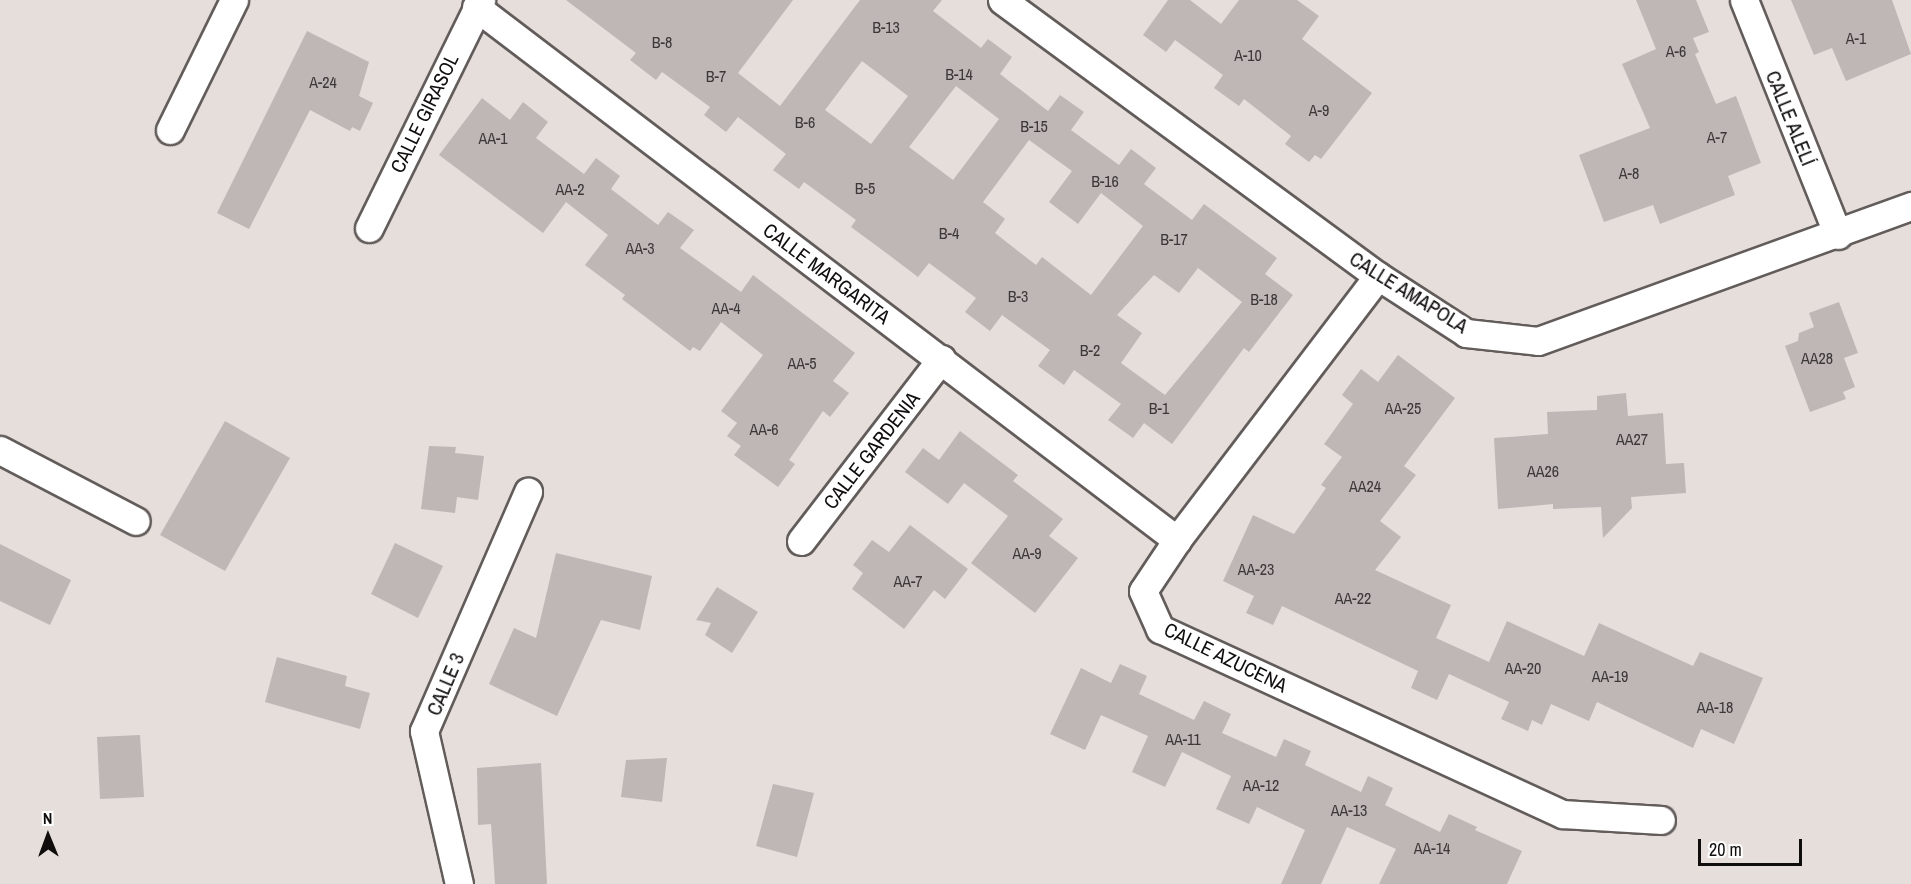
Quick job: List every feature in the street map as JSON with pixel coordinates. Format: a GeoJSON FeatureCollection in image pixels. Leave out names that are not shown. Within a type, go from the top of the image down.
{"type":"FeatureCollection","features":[{"type":"Feature","properties":{"kind":"street"},"geometry":{"type":"LineString","coordinates":[[170,130],[234,0]]}},
{"type":"Feature","properties":{"kind":"street","name":"CALLE AMAPOLA"},"geometry":{"type":"LineString","coordinates":[[1002,0],[1378,276],[1466,333],[1538,341],[1911,207]]}},
{"type":"Feature","properties":{"kind":"street","name":"CALLE ALELÍ"},"geometry":{"type":"LineString","coordinates":[[1744,0],[1838,235]]}},
{"type":"Feature","properties":{"kind":"street","name":"CALLE GIRASOL"},"geometry":{"type":"LineString","coordinates":[[369,228],[479,3]]}},
{"type":"Feature","properties":{"kind":"street","name":"CALLE MARGARITA"},"geometry":{"type":"LineString","coordinates":[[479,3],[1177,540]]}},
{"type":"Feature","properties":{"kind":"street","name":"CALLE AZUCENA"},"geometry":{"type":"LineString","coordinates":[[1378,276],[1177,540],[1143,591],[1160,629],[1563,814],[1661,820]]}},
{"type":"Feature","properties":{"kind":"street","name":"CALLE GARDENIA"},"geometry":{"type":"LineString","coordinates":[[801,541],[941,359]]}},
{"type":"Feature","properties":{"kind":"street"},"geometry":{"type":"LineString","coordinates":[[0,450],[136,521]]}},
{"type":"Feature","properties":{"kind":"street","name":"CALLE 3"},"geometry":{"type":"LineString","coordinates":[[459,884],[424,731],[528,492]]}},
{"type":"Feature","properties":{"kind":"building"},"geometry":{"type":"Polygon","coordinates":[[[566,0],[793,0],[738,73],[780,106],[860,0],[942,0],[933,11],[981,48],[988,39],[1012,57],[1000,74],[1048,111],[1060,95],[1084,112],[1071,130],[1119,165],[1131,149],[1156,168],[1144,184],[1192,220],[1204,204],[1277,258],[1265,274],[1293,295],[1249,352],[1244,348],[1172,444],[1144,423],[1133,438],[1108,420],[1121,404],[1074,370],[1064,385],[1038,366],[1050,350],[1002,315],[990,331],[965,312],[976,298],[929,263],[918,277],[851,227],[856,220],[804,182],[799,189],[773,170],[786,154],[738,117],[726,132],[704,115],[710,107],[662,72],[656,80],[630,60],[636,53],[566,0]],[[862,61],[825,110],[871,144],[908,96],[862,61]],[[956,86],[909,147],[953,180],[999,119],[956,86]],[[1029,140],[983,202],[1005,219],[995,233],[1036,265],[1042,257],[1091,295],[1143,226],[1101,193],[1078,224],[1049,202],[1072,171],[1029,140]],[[1198,268],[1179,293],[1154,275],[1117,315],[1142,333],[1121,363],[1165,395],[1242,302],[1198,268]]]}},
{"type":"Feature","properties":{"kind":"building"},"geometry":{"type":"Polygon","coordinates":[[[1168,0],[1190,0],[1221,24],[1239,0],[1297,0],[1319,16],[1302,39],[1372,93],[1321,159],[1315,155],[1309,162],[1285,144],[1291,136],[1244,99],[1239,106],[1214,88],[1223,75],[1175,40],[1166,52],[1143,35],[1168,0]]]}},
{"type":"Feature","properties":{"kind":"building"},"geometry":{"type":"Polygon","coordinates":[[[1636,0],[1696,0],[1709,32],[1693,38],[1699,52],[1695,54],[1716,104],[1736,96],[1761,163],[1728,176],[1735,195],[1660,224],[1653,205],[1604,222],[1579,155],[1650,128],[1622,64],[1656,49],[1636,0]]]}},
{"type":"Feature","properties":{"kind":"building"},"geometry":{"type":"Polygon","coordinates":[[[1791,0],[1892,0],[1911,54],[1846,81],[1832,48],[1814,55],[1791,0]]]}},
{"type":"Feature","properties":{"kind":"building"},"geometry":{"type":"Polygon","coordinates":[[[307,31],[369,62],[359,96],[373,103],[360,131],[352,127],[350,131],[310,110],[249,229],[217,213],[307,31]]]}},
{"type":"Feature","properties":{"kind":"building"},"geometry":{"type":"Polygon","coordinates":[[[482,98],[510,120],[523,102],[548,122],[536,138],[584,174],[596,158],[620,176],[611,189],[658,225],[668,212],[694,230],[680,248],[741,292],[753,275],[855,353],[833,381],[849,393],[830,417],[823,411],[789,460],[795,464],[778,487],[734,455],[741,446],[727,436],[737,423],[721,411],[763,355],[721,322],[700,351],[693,347],[690,351],[622,299],[625,295],[585,265],[608,235],[566,202],[543,233],[439,155],[482,98]]]}},
{"type":"Feature","properties":{"kind":"building"},"geometry":{"type":"Polygon","coordinates":[[[1839,302],[1858,353],[1844,358],[1855,387],[1843,392],[1846,399],[1810,412],[1785,346],[1798,341],[1799,333],[1814,327],[1809,313],[1839,302]]]}},
{"type":"Feature","properties":{"kind":"building"},"geometry":{"type":"Polygon","coordinates":[[[1398,355],[1455,398],[1404,466],[1416,475],[1380,521],[1401,537],[1375,570],[1451,605],[1436,638],[1489,662],[1507,621],[1584,656],[1599,623],[1693,666],[1700,652],[1763,678],[1734,744],[1701,729],[1693,748],[1597,702],[1589,721],[1551,704],[1542,725],[1532,720],[1528,731],[1501,719],[1509,702],[1449,674],[1437,700],[1411,688],[1418,671],[1282,606],[1273,625],[1246,613],[1254,596],[1223,581],[1253,515],[1294,534],[1326,488],[1321,485],[1342,457],[1324,444],[1353,404],[1342,395],[1361,369],[1378,382],[1398,355]]]}},
{"type":"Feature","properties":{"kind":"building"},"geometry":{"type":"Polygon","coordinates":[[[1626,393],[1628,416],[1663,413],[1666,464],[1684,463],[1686,493],[1631,497],[1632,508],[1603,538],[1601,507],[1553,509],[1553,504],[1498,509],[1494,438],[1548,434],[1547,412],[1597,410],[1597,396],[1626,393]]]}},
{"type":"Feature","properties":{"kind":"building"},"geometry":{"type":"Polygon","coordinates":[[[225,421],[290,458],[225,571],[160,535],[225,421]]]}},
{"type":"Feature","properties":{"kind":"building"},"geometry":{"type":"Polygon","coordinates":[[[960,431],[1018,475],[1013,481],[1063,519],[1049,536],[1078,558],[1035,613],[971,563],[1008,516],[964,483],[948,504],[905,472],[923,448],[939,460],[960,431]]]}},
{"type":"Feature","properties":{"kind":"building"},"geometry":{"type":"Polygon","coordinates":[[[429,446],[456,447],[455,453],[484,456],[478,500],[457,497],[455,513],[421,509],[429,446]]]}},
{"type":"Feature","properties":{"kind":"building"},"geometry":{"type":"Polygon","coordinates":[[[910,525],[968,569],[945,599],[934,590],[904,629],[852,589],[863,573],[853,565],[872,540],[889,552],[910,525]]]}},
{"type":"Feature","properties":{"kind":"building"},"geometry":{"type":"Polygon","coordinates":[[[395,543],[443,566],[418,618],[371,594],[395,543]]]}},
{"type":"Feature","properties":{"kind":"building"},"geometry":{"type":"Polygon","coordinates":[[[0,544],[71,580],[50,625],[0,601],[0,544]]]}},
{"type":"Feature","properties":{"kind":"building"},"geometry":{"type":"Polygon","coordinates":[[[556,553],[652,576],[640,630],[601,620],[557,716],[489,684],[514,628],[536,638],[556,553]]]}},
{"type":"Feature","properties":{"kind":"building"},"geometry":{"type":"Polygon","coordinates":[[[717,587],[758,612],[732,653],[705,635],[711,623],[696,620],[717,587]]]}},
{"type":"Feature","properties":{"kind":"building"},"geometry":{"type":"Polygon","coordinates":[[[277,657],[347,676],[345,686],[370,693],[360,729],[265,702],[277,657]]]}},
{"type":"Feature","properties":{"kind":"building"},"geometry":{"type":"Polygon","coordinates":[[[1120,664],[1147,676],[1139,694],[1194,720],[1204,701],[1231,714],[1222,733],[1276,757],[1284,739],[1311,751],[1305,765],[1361,792],[1368,776],[1393,788],[1385,805],[1440,832],[1449,814],[1477,827],[1475,830],[1522,851],[1507,884],[1379,884],[1396,849],[1347,827],[1321,884],[1281,884],[1305,830],[1257,807],[1249,824],[1216,809],[1231,776],[1182,752],[1165,787],[1132,772],[1148,736],[1101,715],[1085,750],[1050,734],[1081,668],[1111,683],[1120,664]]]}},
{"type":"Feature","properties":{"kind":"building"},"geometry":{"type":"Polygon","coordinates":[[[140,735],[144,797],[100,799],[97,737],[140,735]]]}},
{"type":"Feature","properties":{"kind":"building"},"geometry":{"type":"Polygon","coordinates":[[[667,758],[662,802],[621,797],[626,760],[667,758]]]}},
{"type":"Feature","properties":{"kind":"building"},"geometry":{"type":"Polygon","coordinates":[[[541,763],[547,884],[495,884],[491,824],[478,825],[477,768],[541,763]]]}},
{"type":"Feature","properties":{"kind":"building"},"geometry":{"type":"Polygon","coordinates":[[[773,784],[814,793],[797,857],[756,846],[773,784]]]}}]}
